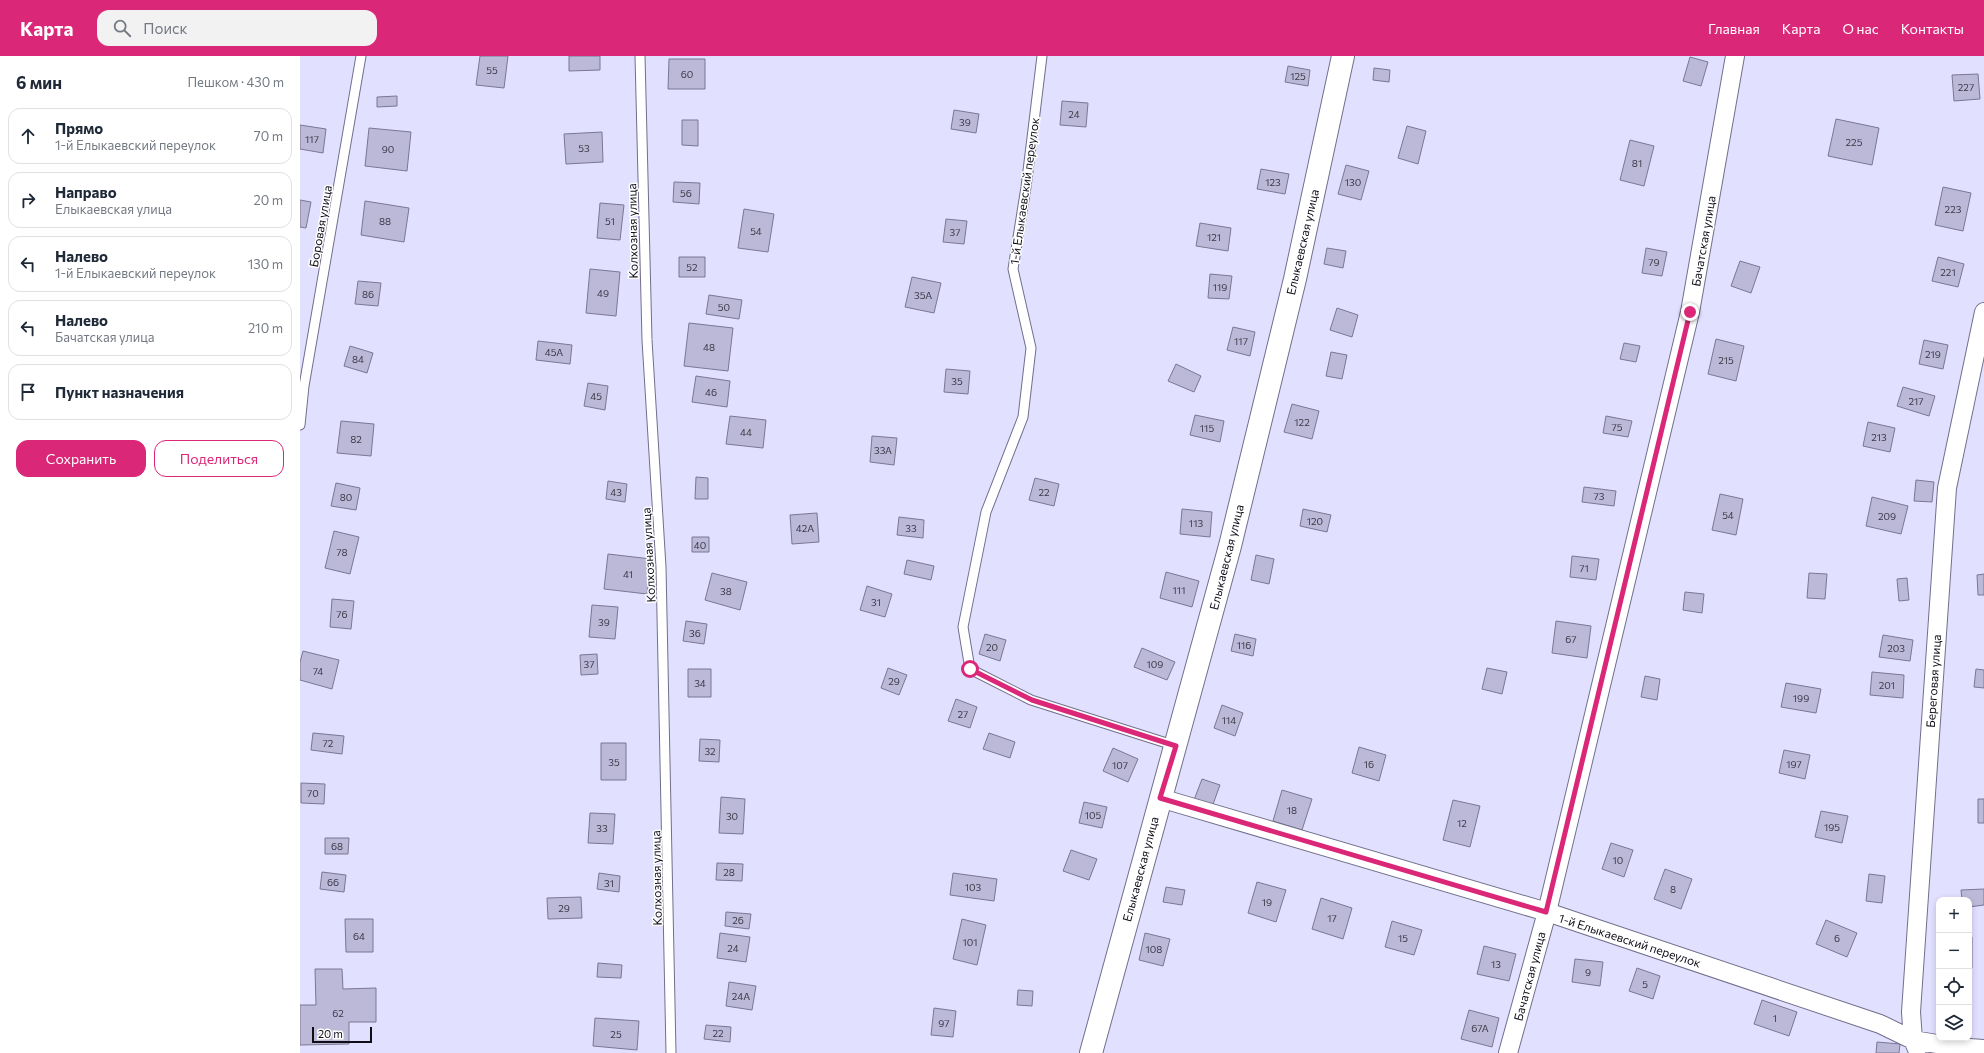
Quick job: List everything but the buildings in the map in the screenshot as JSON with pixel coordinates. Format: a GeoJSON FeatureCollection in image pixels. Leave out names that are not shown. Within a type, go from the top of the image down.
{"type":"FeatureCollection","features":[{"type":"Feature","properties":{"kind":"street","name":"Елыкаевская улица"},"geometry":{"type":"LineString","coordinates":[[1091,1053],[1230,546],[1295,279],[1343,56]]}},
{"type":"Feature","properties":{"kind":"street","name":"Бачатская улица"},"geometry":{"type":"LineString","coordinates":[[1508,1053],[1546,912],[1690,312],[1735,56]]}},
{"type":"Feature","properties":{"kind":"street","name":"Береговая улица"},"geometry":{"type":"LineString","coordinates":[[1916,1046],[1911,1012],[1947,488],[1984,312]]}},
{"type":"Feature","properties":{"kind":"street","name":"1-й Елыкаевский переулок"},"geometry":{"type":"LineString","coordinates":[[1160,798],[1546,912],[1880,1024],[1916,1046],[1984,1049]]}},
{"type":"Feature","properties":{"kind":"lane","name":"Боровая улица"},"geometry":{"type":"LineString","coordinates":[[300,425],[304,386],[361,56]]}},
{"type":"Feature","properties":{"kind":"lane","name":"Колхозная улица"},"geometry":{"type":"LineString","coordinates":[[640,56],[646,340],[661,567],[671,1053]]}},
{"type":"Feature","properties":{"kind":"lane","name":"1-й Елыкаевский переулок"},"geometry":{"type":"LineString","coordinates":[[1042,56],[1026,188],[1013,269],[1031,348],[1023,417],[986,512],[963,627],[970,669],[1032,700],[1176,746]]}},
{"type":"Feature","properties":{"kind":"route"},"geometry":{"type":"LineString","coordinates":[[970,669],[1032,700],[1176,746],[1160,798],[1546,912],[1690,312]]}}]}
